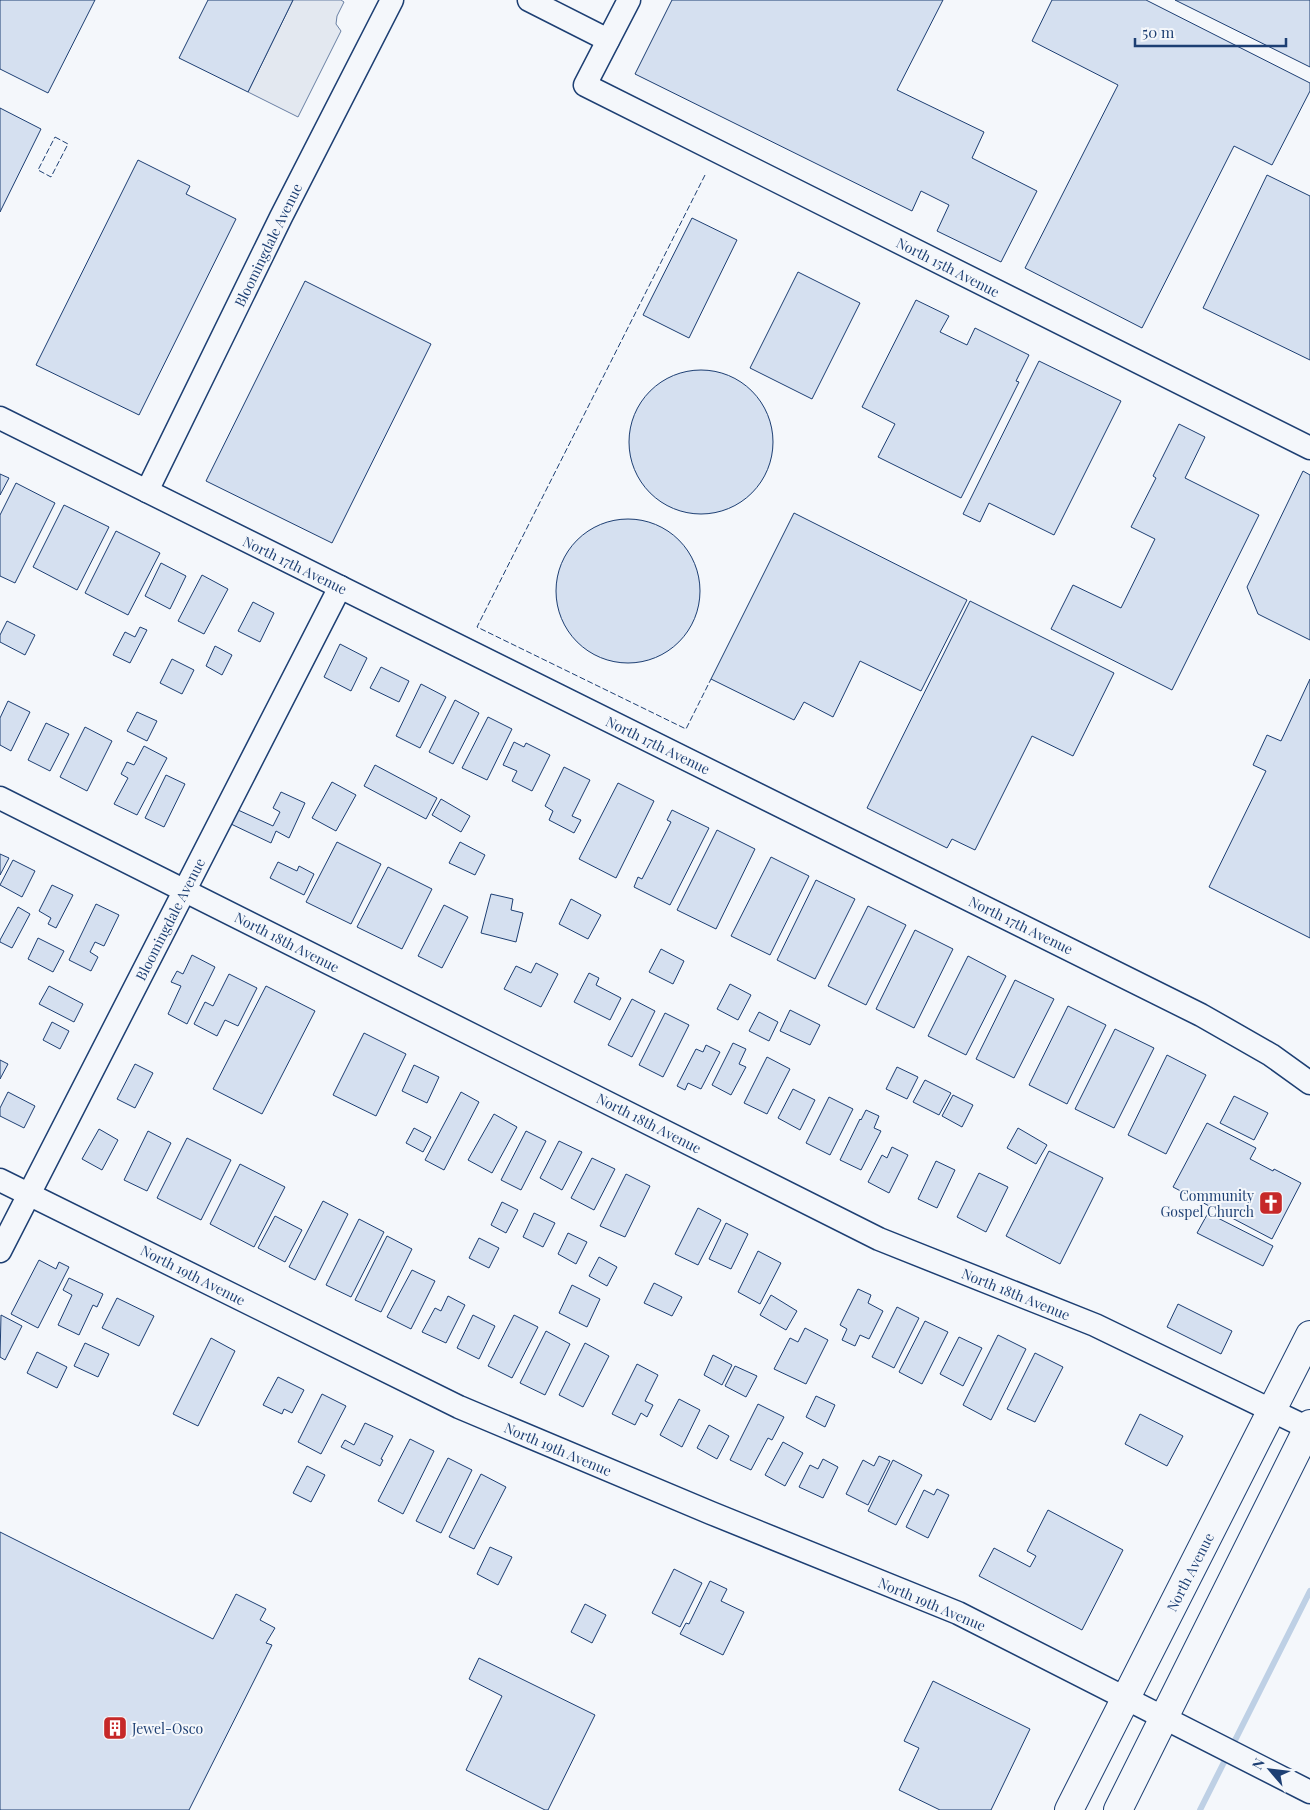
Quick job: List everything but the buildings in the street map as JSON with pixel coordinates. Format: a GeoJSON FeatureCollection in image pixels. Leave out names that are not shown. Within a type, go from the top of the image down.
{"type":"FeatureCollection","features":[{"type":"Feature","properties":{"kind":"main road","name":"North Avenue"},"geometry":{"type":"LineString","coordinates":[[1069,1810],[1310,1335]]}},
{"type":"Feature","properties":{"kind":"main road"},"geometry":{"type":"LineString","coordinates":[[1118,1810],[1309,1426]]}},
{"type":"Feature","properties":{"kind":"street","name":"Bloomingdale Avenue"},"geometry":{"type":"LineString","coordinates":[[147,491],[281,217],[392,0]]}},
{"type":"Feature","properties":{"kind":"street"},"geometry":{"type":"LineString","coordinates":[[529,0],[608,40],[629,0]]}},
{"type":"Feature","properties":{"kind":"street","name":"North 15th Avenue"},"geometry":{"type":"LineString","coordinates":[[608,40],[585,85],[1310,448]]}},
{"type":"Feature","properties":{"kind":"street","name":"North 17th Avenue"},"geometry":{"type":"LineString","coordinates":[[0,418],[1200,1015],[1271,1055],[1310,1083]]}},
{"type":"Feature","properties":{"kind":"street","name":"Bloomingdale Avenue"},"geometry":{"type":"LineString","coordinates":[[0,1251],[340,587]]}},
{"type":"Feature","properties":{"kind":"street","name":"North 18th Avenue"},"geometry":{"type":"LineString","coordinates":[[0,798],[879,1239],[1095,1325],[1309,1426]]}},
{"type":"Feature","properties":{"kind":"street","name":"North 19th Avenue"},"geometry":{"type":"LineString","coordinates":[[0,1180],[459,1407],[710,1513],[958,1613],[1310,1792]]}},
{"type":"Feature","properties":{"kind":"shaded area"},"geometry":{"type":"Polygon","coordinates":[[[293,0],[341,0],[344,2],[337,16],[336,24],[341,31],[298,117],[248,92],[293,0]]]}},
{"type":"Feature","properties":{"kind":"waterway"},"geometry":{"type":"LineString","coordinates":[[1200,1810],[1310,1591]]}},
{"type":"Feature","properties":{"kind":"fence"},"geometry":{"type":"LineString","coordinates":[[55,137],[68,144],[51,177],[38,170],[55,137]]}},
{"type":"Feature","properties":{"kind":"fence"},"geometry":{"type":"LineString","coordinates":[[705,175],[477,627],[686,729],[711,679]]}},
{"type":"Feature","properties":{"kind":"place","name":"Community Gospel Church"},"geometry":{"type":"Point","coordinates":[1271,1203]}},
{"type":"Feature","properties":{"kind":"place","name":"Jewel-Osco"},"geometry":{"type":"Point","coordinates":[115,1728]}}]}
